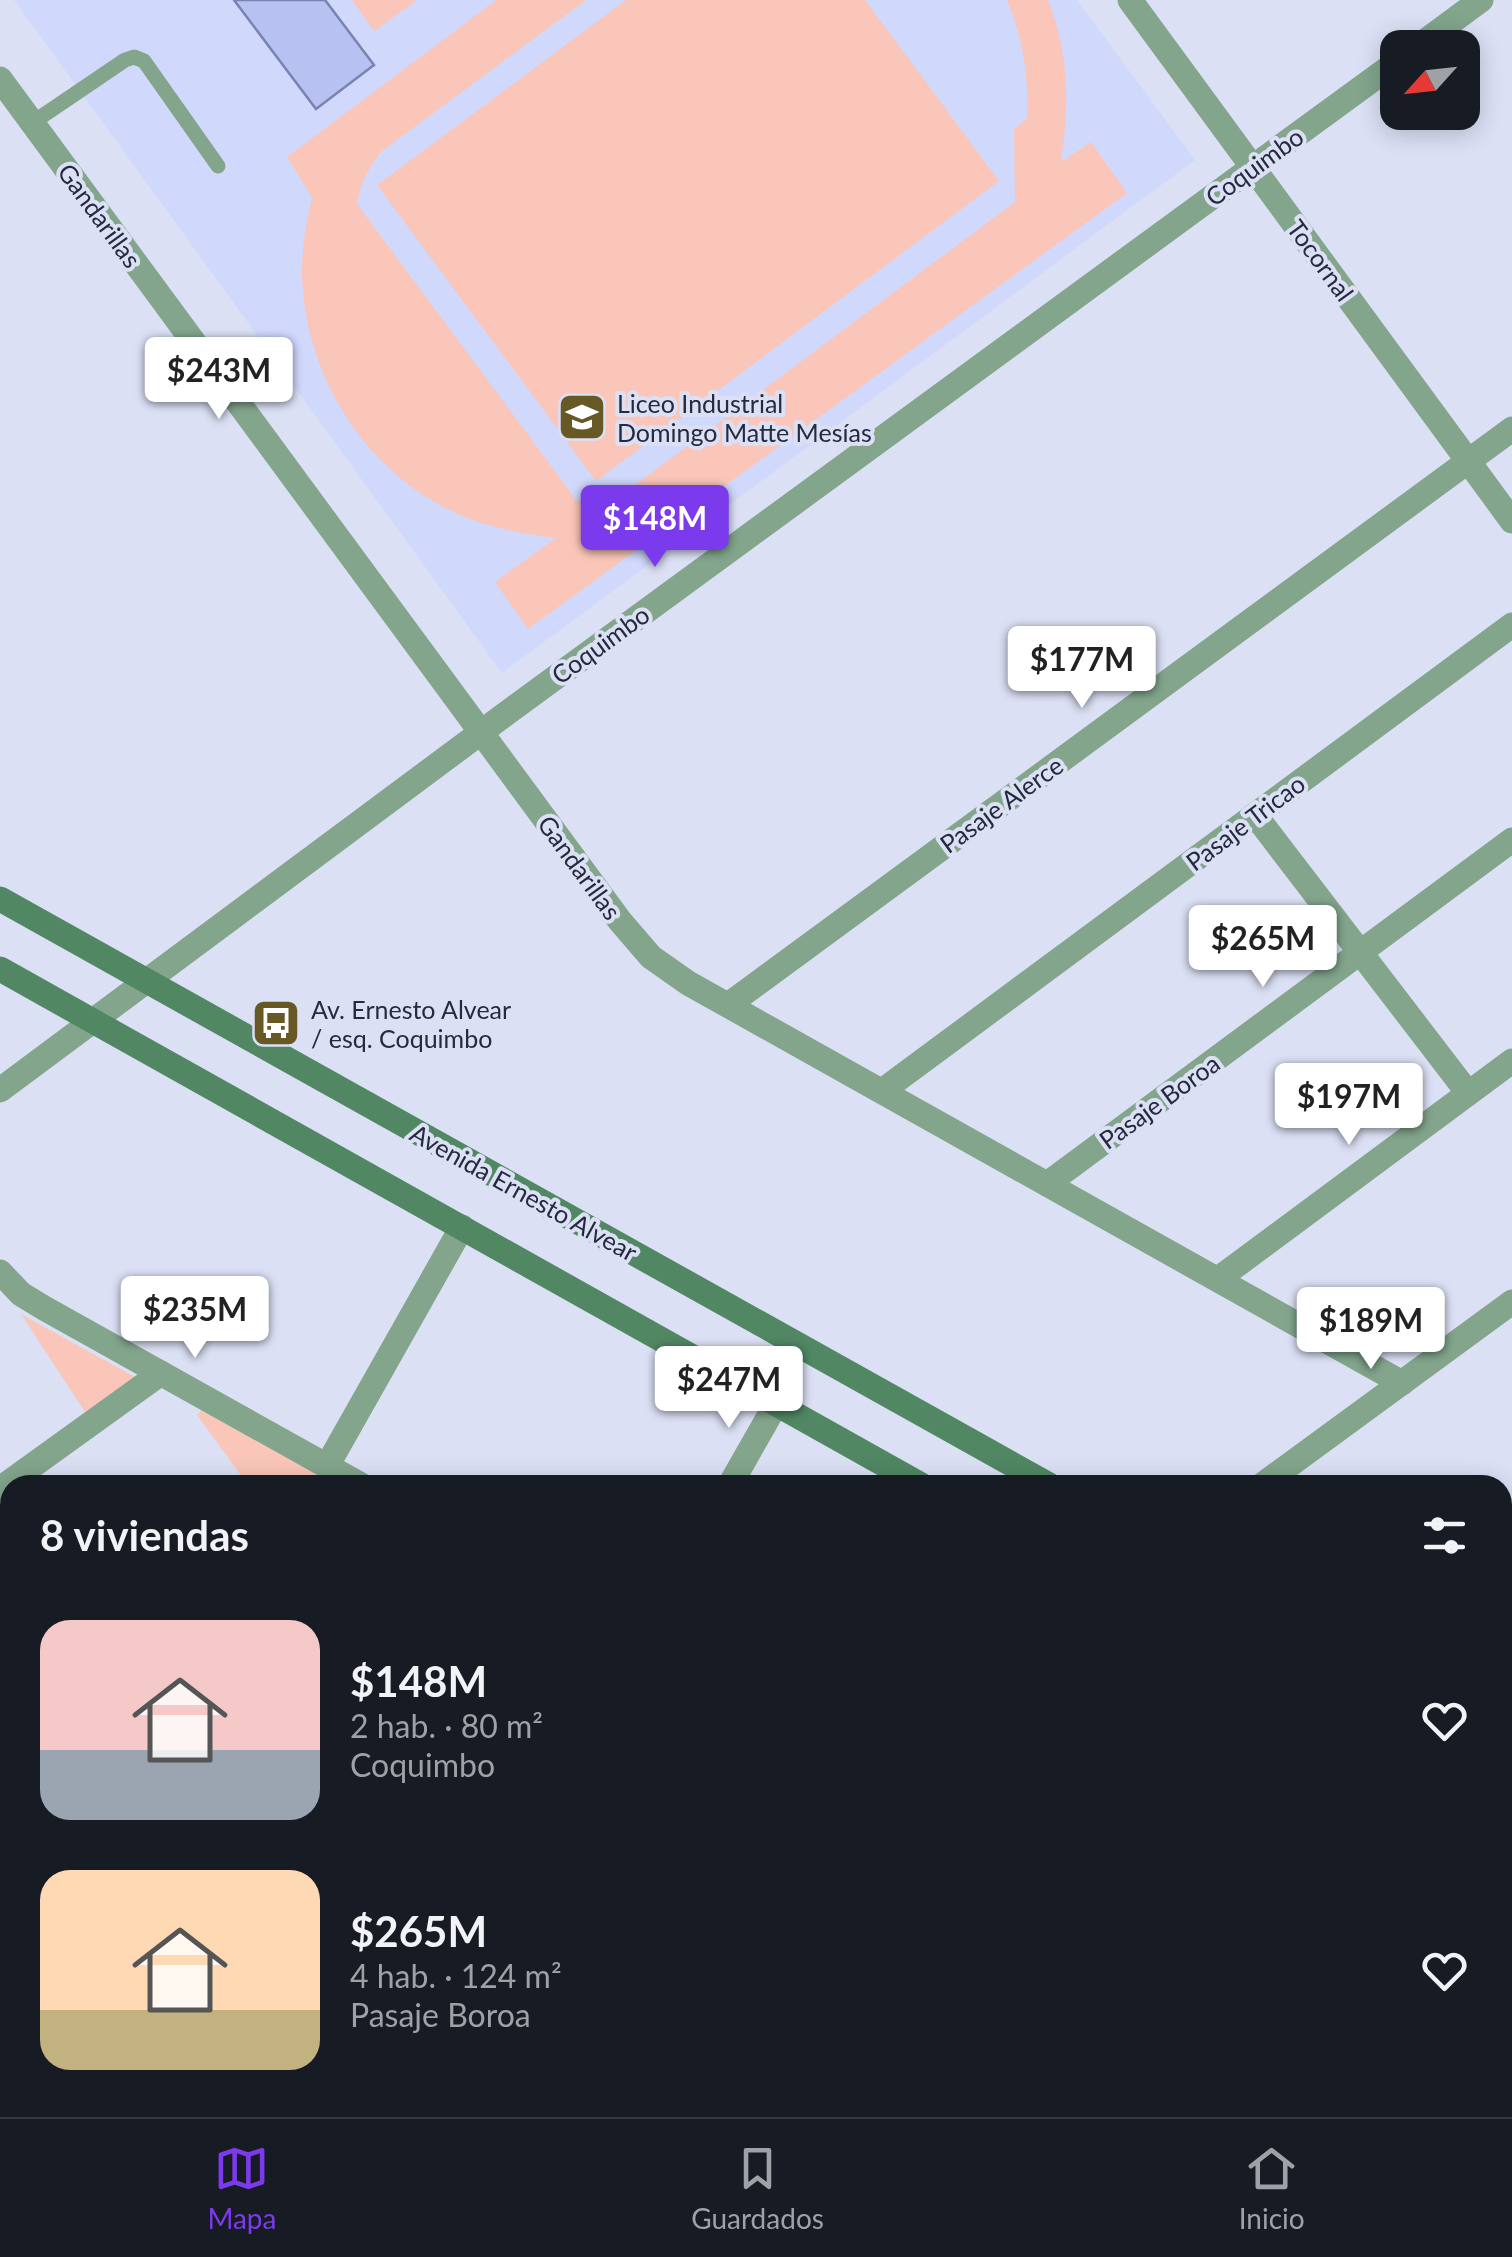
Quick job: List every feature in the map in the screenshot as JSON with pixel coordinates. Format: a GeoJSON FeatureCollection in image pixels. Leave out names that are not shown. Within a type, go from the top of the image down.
{"type":"FeatureCollection","features":[{"type":"Feature","properties":{"kind":"main road","name":"Avenida Ernesto Alvear"},"geometry":{"type":"LineString","coordinates":[[0,899],[1031,1475]]}},
{"type":"Feature","properties":{"kind":"main road"},"geometry":{"type":"LineString","coordinates":[[0,969],[903,1475]]}},
{"type":"Feature","properties":{"kind":"street","name":"Tocornal"},"geometry":{"type":"LineString","coordinates":[[1130,0],[1512,521]]}},
{"type":"Feature","properties":{"kind":"street"},"geometry":{"type":"LineString","coordinates":[[1441,30],[1482,0]]}},
{"type":"Feature","properties":{"kind":"street","name":"Coquimbo"},"geometry":{"type":"LineString","coordinates":[[0,1090],[1380,74]]}},
{"type":"Feature","properties":{"kind":"street","name":"Gandarillas"},"geometry":{"type":"LineString","coordinates":[[0,80],[635,940],[669,971],[1402,1382]]}},
{"type":"Feature","properties":{"kind":"street","name":"Pasaje Alerce"},"geometry":{"type":"LineString","coordinates":[[728,1005],[1512,429]]}},
{"type":"Feature","properties":{"kind":"street","name":"Pasaje Tricao"},"geometry":{"type":"LineString","coordinates":[[882,1091],[1512,625]]}},
{"type":"Feature","properties":{"kind":"street"},"geometry":{"type":"LineString","coordinates":[[1255,815],[1468,1093]]}},
{"type":"Feature","properties":{"kind":"street","name":"Pasaje Boroa"},"geometry":{"type":"LineString","coordinates":[[1047,1184],[1512,840]]}},
{"type":"Feature","properties":{"kind":"street"},"geometry":{"type":"LineString","coordinates":[[1218,1279],[1512,1061]]}},
{"type":"Feature","properties":{"kind":"street"},"geometry":{"type":"LineString","coordinates":[[327,1466],[462,1228]]}},
{"type":"Feature","properties":{"kind":"street"},"geometry":{"type":"LineString","coordinates":[[0,1272],[21,1294],[44,1308],[343,1475]]}},
{"type":"Feature","properties":{"kind":"street"},"geometry":{"type":"LineString","coordinates":[[1276,1475],[1512,1302]]}},
{"type":"Feature","properties":{"kind":"street"},"geometry":{"type":"LineString","coordinates":[[20,1475],[161,1374]]}},
{"type":"Feature","properties":{"kind":"street"},"geometry":{"type":"LineString","coordinates":[[736,1475],[776,1404]]}},
{"type":"Feature","properties":{"kind":"lane"},"geometry":{"type":"LineString","coordinates":[[32,123],[124,60],[134,58],[144,61],[218,166]]}},
{"type":"Feature","properties":{"kind":"shaded area","name":"Liceo Industrial Domingo Matte Mesías"},"geometry":{"type":"Polygon","coordinates":[[[14,0],[1077,0],[1195,160],[502,673],[14,0]]]}},
{"type":"Feature","properties":{"kind":"shaded area"},"geometry":{"type":"Polygon","coordinates":[[[352,0],[417,0],[374,31],[352,0]]]}},
{"type":"Feature","properties":{"kind":"shaded area"},"geometry":{"type":"Polygon","coordinates":[[[496,0],[586,0],[382,151],[366,176],[357,204],[577,501],[627,491],[1015,202],[1014,130],[1027,118],[1027,87],[1021,43],[1007,0],[1048,0],[1055,21],[1066,80],[1061,162],[1091,142],[1127,193],[528,629],[495,582],[556,538],[483,524],[425,496],[394,473],[344,413],[312,342],[302,264],[312,197],[287,157],[496,0]]]}},
{"type":"Feature","properties":{"kind":"shaded area"},"geometry":{"type":"Polygon","coordinates":[[[626,0],[865,0],[999,181],[596,481],[377,185],[626,0]]]}},
{"type":"Feature","properties":{"kind":"shaded area"},"geometry":{"type":"Polygon","coordinates":[[[21,1314],[135,1377],[85,1412],[21,1314]]]}},
{"type":"Feature","properties":{"kind":"shaded area"},"geometry":{"type":"Polygon","coordinates":[[[204,1407],[329,1475],[241,1475],[197,1415],[204,1407]]]}},
{"type":"Feature","properties":{"kind":"building"},"geometry":{"type":"Polygon","coordinates":[[[234,0],[325,0],[374,65],[316,109],[234,0]]]}},
{"type":"Feature","properties":{"kind":"place","name":"Liceo Industrial Domingo Matte Mesías"},"geometry":{"type":"Point","coordinates":[582,417]}},
{"type":"Feature","properties":{"kind":"place","name":"Av. Ernesto Alvear / esq. Coquimbo"},"geometry":{"type":"Point","coordinates":[276,1023]}}]}
